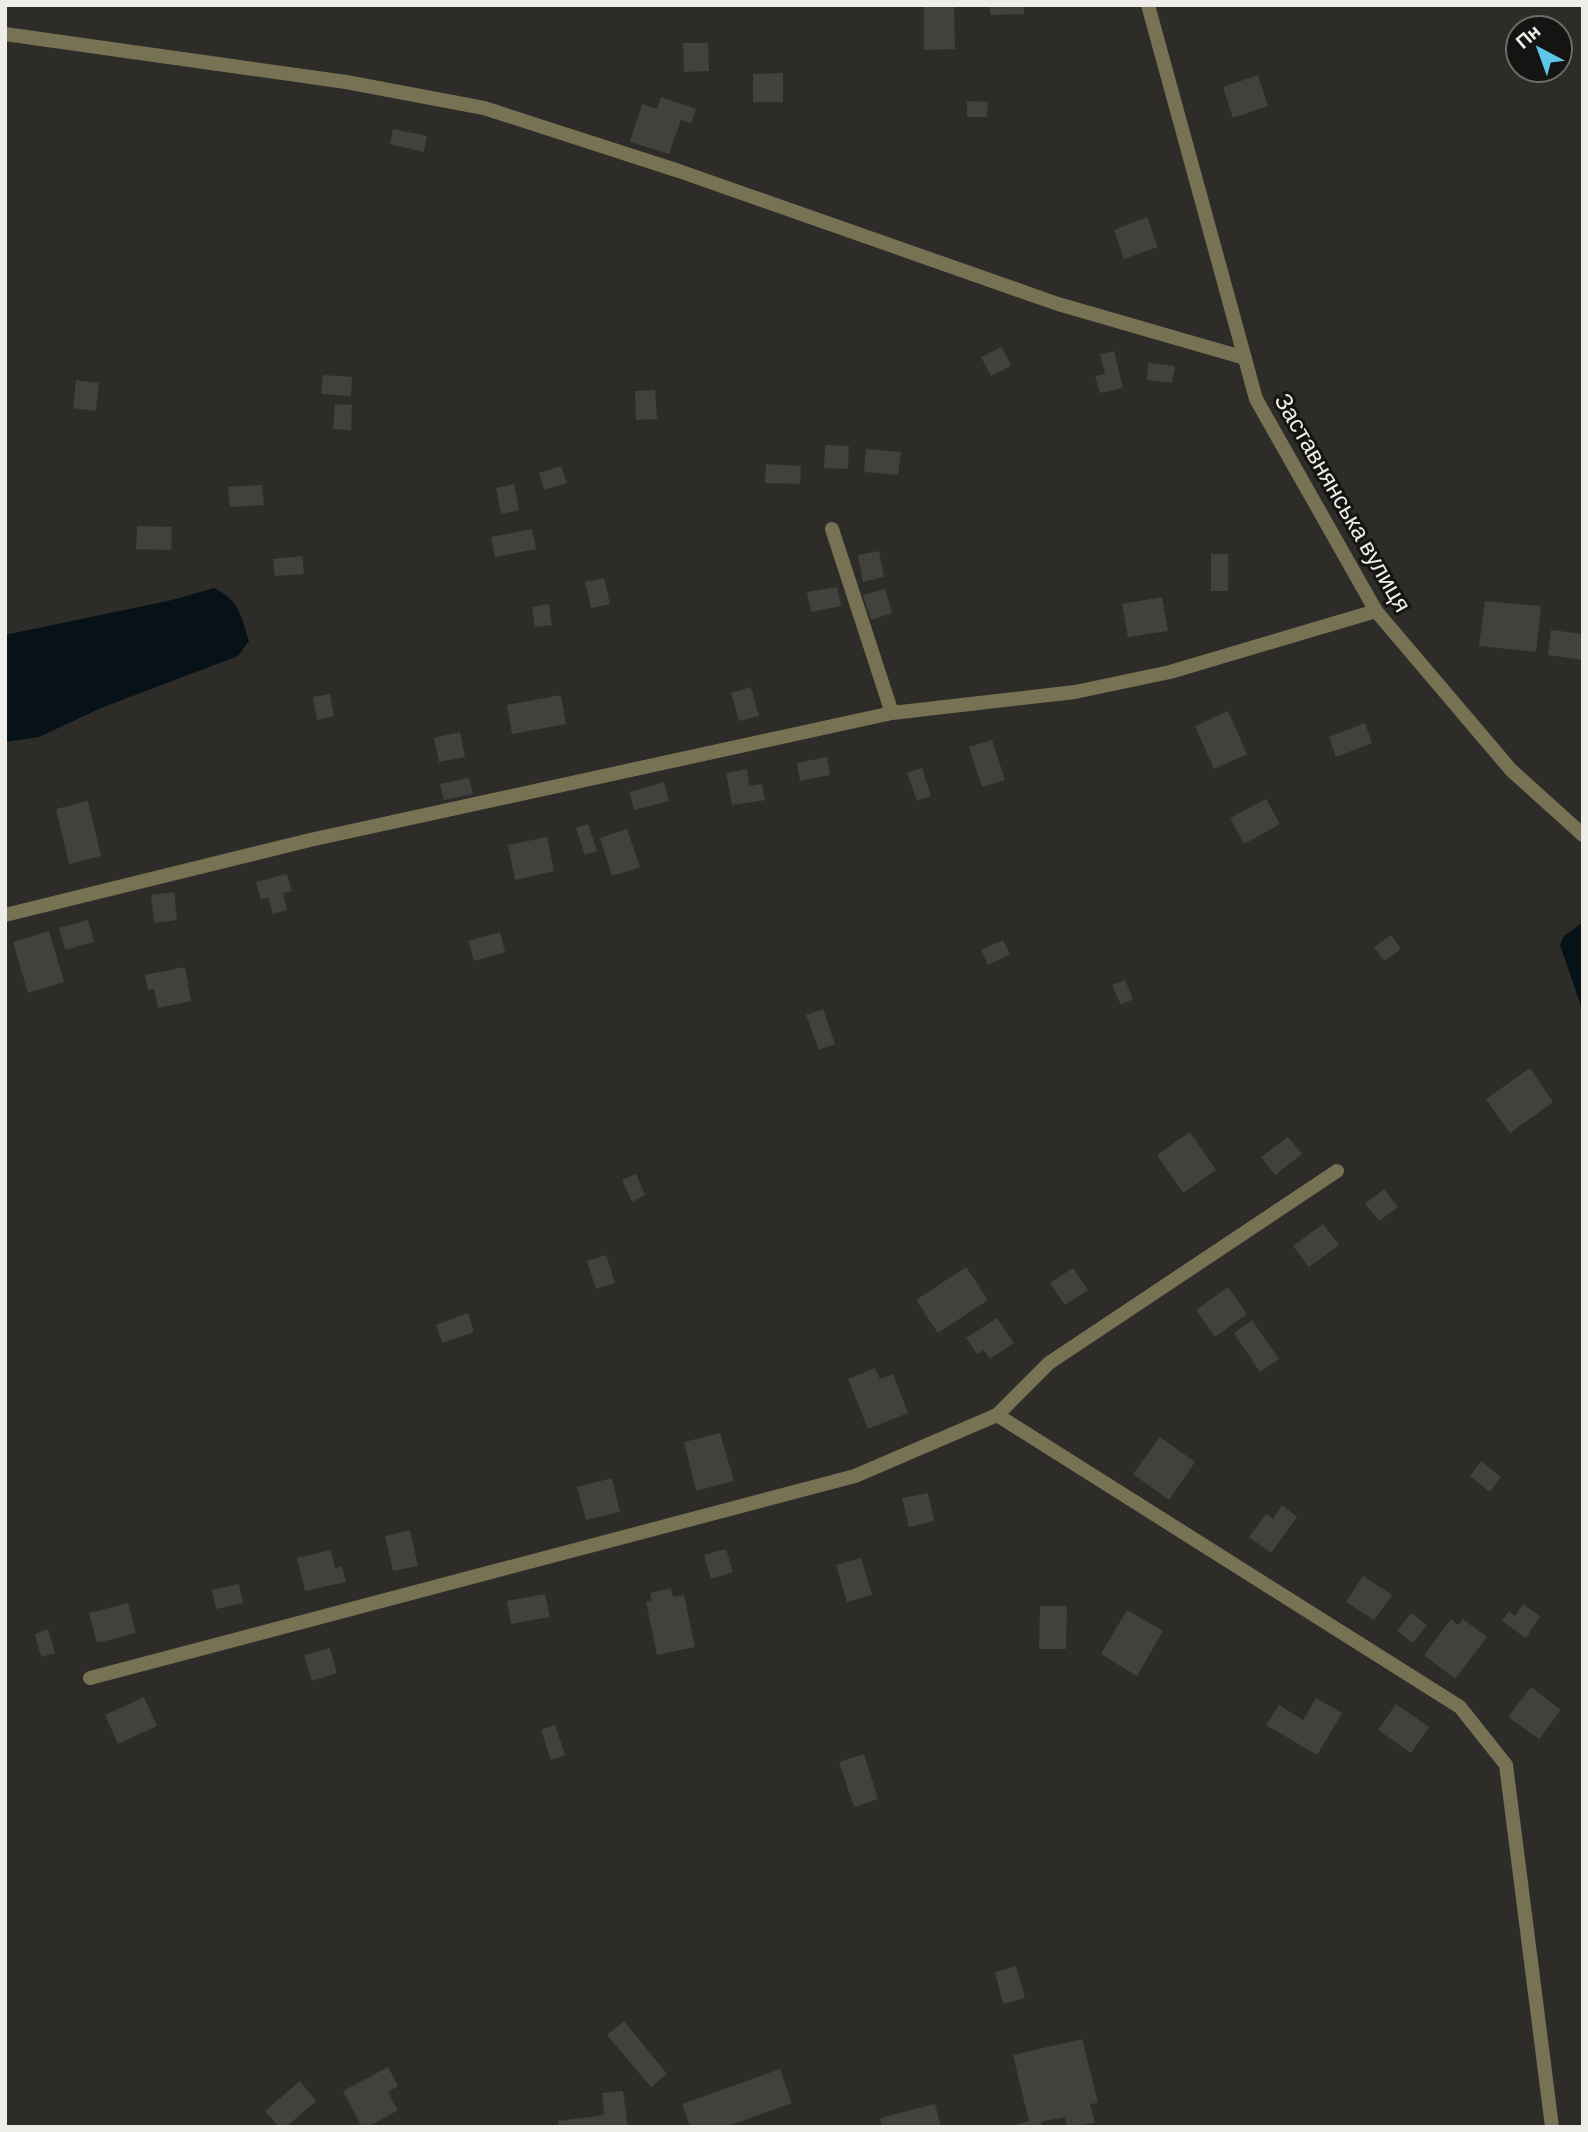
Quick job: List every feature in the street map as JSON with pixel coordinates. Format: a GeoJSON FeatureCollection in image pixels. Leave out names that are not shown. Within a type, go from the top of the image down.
{"type":"FeatureCollection","features":[{"type":"Feature","properties":{"kind":"street","name":"Заставнянська вулиця"},"geometry":{"type":"LineString","coordinates":[[1148,5],[1256,399],[1376,611],[1511,770],[1583,835]]}},
{"type":"Feature","properties":{"kind":"street"},"geometry":{"type":"LineString","coordinates":[[5,34],[333,80],[484,108],[679,171],[1058,304],[1245,358]]}},
{"type":"Feature","properties":{"kind":"street"},"geometry":{"type":"LineString","coordinates":[[832,528],[892,713]]}},
{"type":"Feature","properties":{"kind":"street"},"geometry":{"type":"LineString","coordinates":[[5,915],[310,840],[892,713],[1075,692],[1170,672],[1376,611]]}},
{"type":"Feature","properties":{"kind":"street"},"geometry":{"type":"LineString","coordinates":[[90,1678],[855,1476],[998,1415],[1049,1363],[1337,1171]]}},
{"type":"Feature","properties":{"kind":"street"},"geometry":{"type":"LineString","coordinates":[[998,1415],[1460,1707],[1506,1765],[1552,2127]]}},
{"type":"Feature","properties":{"kind":"shaded area"},"geometry":{"type":"Polygon","coordinates":[[[214,588],[229,598],[241,617],[249,641],[238,656],[101,708],[39,737],[5,742],[5,635],[172,600],[214,588]]]}},
{"type":"Feature","properties":{"kind":"shaded area"},"geometry":{"type":"Polygon","coordinates":[[[1583,922],[1583,1012],[1560,945],[1563,937],[1583,922]]]}},
{"type":"Feature","properties":{"kind":"building"},"geometry":{"type":"Polygon","coordinates":[[[924,5],[954,5],[955,49],[924,50],[924,5]]]}},
{"type":"Feature","properties":{"kind":"building"},"geometry":{"type":"Polygon","coordinates":[[[990,5],[1024,5],[1024,14],[990,15],[990,5]]]}},
{"type":"Feature","properties":{"kind":"building"},"geometry":{"type":"Polygon","coordinates":[[[683,43],[708,43],[709,71],[684,72],[683,43]]]}},
{"type":"Feature","properties":{"kind":"building"},"geometry":{"type":"Polygon","coordinates":[[[783,73],[783,102],[753,102],[753,74],[783,73]]]}},
{"type":"Feature","properties":{"kind":"building"},"geometry":{"type":"Polygon","coordinates":[[[1258,75],[1268,106],[1233,118],[1223,87],[1258,75]]]}},
{"type":"Feature","properties":{"kind":"building"},"geometry":{"type":"Polygon","coordinates":[[[661,97],[696,109],[691,123],[681,120],[669,154],[630,142],[642,104],[657,109],[661,97]]]}},
{"type":"Feature","properties":{"kind":"building"},"geometry":{"type":"Polygon","coordinates":[[[967,101],[988,102],[987,117],[967,117],[967,101]]]}},
{"type":"Feature","properties":{"kind":"building"},"geometry":{"type":"Polygon","coordinates":[[[393,129],[427,136],[424,152],[390,144],[393,129]]]}},
{"type":"Feature","properties":{"kind":"building"},"geometry":{"type":"Polygon","coordinates":[[[1147,217],[1158,247],[1124,259],[1114,230],[1147,217]]]}},
{"type":"Feature","properties":{"kind":"building"},"geometry":{"type":"Polygon","coordinates":[[[1002,347],[1011,366],[991,376],[981,357],[1002,347]]]}},
{"type":"Feature","properties":{"kind":"building"},"geometry":{"type":"Polygon","coordinates":[[[1114,351],[1123,388],[1100,393],[1095,376],[1105,374],[1100,354],[1114,351]]]}},
{"type":"Feature","properties":{"kind":"building"},"geometry":{"type":"Polygon","coordinates":[[[1148,363],[1175,366],[1172,383],[1147,380],[1148,363]]]}},
{"type":"Feature","properties":{"kind":"building"},"geometry":{"type":"Polygon","coordinates":[[[323,375],[352,377],[351,396],[321,394],[323,375]]]}},
{"type":"Feature","properties":{"kind":"building"},"geometry":{"type":"Polygon","coordinates":[[[76,380],[99,383],[96,411],[73,408],[76,380]]]}},
{"type":"Feature","properties":{"kind":"building"},"geometry":{"type":"Polygon","coordinates":[[[655,390],[657,419],[636,420],[635,391],[655,390]]]}},
{"type":"Feature","properties":{"kind":"building"},"geometry":{"type":"Polygon","coordinates":[[[335,404],[352,405],[351,430],[333,429],[335,404]]]}},
{"type":"Feature","properties":{"kind":"building"},"geometry":{"type":"Polygon","coordinates":[[[825,445],[849,446],[848,469],[824,468],[825,445]]]}},
{"type":"Feature","properties":{"kind":"building"},"geometry":{"type":"Polygon","coordinates":[[[866,449],[901,452],[898,475],[864,472],[866,449]]]}},
{"type":"Feature","properties":{"kind":"building"},"geometry":{"type":"Polygon","coordinates":[[[766,464],[801,466],[800,484],[765,483],[766,464]]]}},
{"type":"Feature","properties":{"kind":"building"},"geometry":{"type":"Polygon","coordinates":[[[561,466],[567,483],[544,490],[539,473],[561,466]]]}},
{"type":"Feature","properties":{"kind":"building"},"geometry":{"type":"Polygon","coordinates":[[[514,484],[519,510],[501,514],[496,488],[514,484]]]}},
{"type":"Feature","properties":{"kind":"building"},"geometry":{"type":"Polygon","coordinates":[[[262,485],[264,505],[230,507],[228,487],[262,485]]]}},
{"type":"Feature","properties":{"kind":"building"},"geometry":{"type":"Polygon","coordinates":[[[137,526],[172,527],[171,550],[136,549],[137,526]]]}},
{"type":"Feature","properties":{"kind":"building"},"geometry":{"type":"Polygon","coordinates":[[[532,529],[536,549],[495,557],[491,537],[532,529]]]}},
{"type":"Feature","properties":{"kind":"building"},"geometry":{"type":"Polygon","coordinates":[[[879,551],[884,577],[863,582],[858,555],[879,551]]]}},
{"type":"Feature","properties":{"kind":"building"},"geometry":{"type":"Polygon","coordinates":[[[1211,554],[1228,554],[1228,591],[1211,591],[1211,554]]]}},
{"type":"Feature","properties":{"kind":"building"},"geometry":{"type":"Polygon","coordinates":[[[302,556],[304,574],[275,576],[273,559],[302,556]]]}},
{"type":"Feature","properties":{"kind":"building"},"geometry":{"type":"Polygon","coordinates":[[[604,578],[610,604],[591,608],[585,582],[604,578]]]}},
{"type":"Feature","properties":{"kind":"building"},"geometry":{"type":"Polygon","coordinates":[[[837,587],[841,606],[811,612],[807,592],[837,587]]]}},
{"type":"Feature","properties":{"kind":"building"},"geometry":{"type":"Polygon","coordinates":[[[885,589],[892,613],[871,620],[863,595],[885,589]]]}},
{"type":"Feature","properties":{"kind":"building"},"geometry":{"type":"Polygon","coordinates":[[[1162,597],[1168,631],[1128,637],[1122,604],[1162,597]]]}},
{"type":"Feature","properties":{"kind":"building"},"geometry":{"type":"Polygon","coordinates":[[[1485,601],[1541,606],[1536,652],[1479,646],[1485,601]]]}},
{"type":"Feature","properties":{"kind":"building"},"geometry":{"type":"Polygon","coordinates":[[[549,604],[552,625],[535,627],[532,607],[549,604]]]}},
{"type":"Feature","properties":{"kind":"building"},"geometry":{"type":"Polygon","coordinates":[[[1551,630],[1583,634],[1583,660],[1548,655],[1551,630]]]}},
{"type":"Feature","properties":{"kind":"building"},"geometry":{"type":"Polygon","coordinates":[[[751,687],[759,716],[739,721],[731,693],[751,687]]]}},
{"type":"Feature","properties":{"kind":"building"},"geometry":{"type":"Polygon","coordinates":[[[330,694],[334,716],[317,720],[313,697],[330,694]]]}},
{"type":"Feature","properties":{"kind":"building"},"geometry":{"type":"Polygon","coordinates":[[[561,695],[566,724],[512,734],[507,705],[561,695]]]}},
{"type":"Feature","properties":{"kind":"building"},"geometry":{"type":"Polygon","coordinates":[[[1228,711],[1247,754],[1214,769],[1195,726],[1228,711]]]}},
{"type":"Feature","properties":{"kind":"building"},"geometry":{"type":"Polygon","coordinates":[[[1365,723],[1372,743],[1336,757],[1329,737],[1365,723]]]}},
{"type":"Feature","properties":{"kind":"building"},"geometry":{"type":"Polygon","coordinates":[[[460,732],[465,757],[439,762],[434,738],[460,732]]]}},
{"type":"Feature","properties":{"kind":"building"},"geometry":{"type":"Polygon","coordinates":[[[992,740],[1005,780],[982,787],[969,747],[992,740]]]}},
{"type":"Feature","properties":{"kind":"building"},"geometry":{"type":"Polygon","coordinates":[[[827,757],[830,775],[800,781],[797,763],[827,757]]]}},
{"type":"Feature","properties":{"kind":"building"},"geometry":{"type":"Polygon","coordinates":[[[922,768],[931,796],[917,801],[907,773],[922,768]]]}},
{"type":"Feature","properties":{"kind":"building"},"geometry":{"type":"Polygon","coordinates":[[[747,769],[749,786],[762,784],[765,800],[732,805],[726,773],[747,769]]]}},
{"type":"Feature","properties":{"kind":"building"},"geometry":{"type":"Polygon","coordinates":[[[469,778],[473,794],[444,800],[440,784],[469,778]]]}},
{"type":"Feature","properties":{"kind":"building"},"geometry":{"type":"Polygon","coordinates":[[[664,782],[669,801],[634,810],[629,792],[664,782]]]}},
{"type":"Feature","properties":{"kind":"building"},"geometry":{"type":"Polygon","coordinates":[[[1266,799],[1280,824],[1244,844],[1230,818],[1266,799]]]}},
{"type":"Feature","properties":{"kind":"building"},"geometry":{"type":"Polygon","coordinates":[[[88,801],[101,856],[69,864],[56,809],[88,801]]]}},
{"type":"Feature","properties":{"kind":"building"},"geometry":{"type":"Polygon","coordinates":[[[588,824],[597,851],[585,855],[576,828],[588,824]]]}},
{"type":"Feature","properties":{"kind":"building"},"geometry":{"type":"Polygon","coordinates":[[[627,829],[640,867],[612,876],[600,838],[627,829]]]}},
{"type":"Feature","properties":{"kind":"building"},"geometry":{"type":"Polygon","coordinates":[[[547,837],[554,871],[515,880],[508,845],[547,837]]]}},
{"type":"Feature","properties":{"kind":"building"},"geometry":{"type":"Polygon","coordinates":[[[287,874],[292,891],[283,893],[287,910],[273,914],[268,897],[261,900],[256,882],[287,874]]]}},
{"type":"Feature","properties":{"kind":"building"},"geometry":{"type":"Polygon","coordinates":[[[174,892],[177,920],[154,923],[151,895],[174,892]]]}},
{"type":"Feature","properties":{"kind":"building"},"geometry":{"type":"Polygon","coordinates":[[[88,920],[94,942],[65,950],[59,928],[88,920]]]}},
{"type":"Feature","properties":{"kind":"building"},"geometry":{"type":"Polygon","coordinates":[[[49,931],[64,982],[28,993],[13,942],[49,931]]]}},
{"type":"Feature","properties":{"kind":"building"},"geometry":{"type":"Polygon","coordinates":[[[500,932],[505,952],[474,961],[468,941],[500,932]]]}},
{"type":"Feature","properties":{"kind":"building"},"geometry":{"type":"Polygon","coordinates":[[[1391,935],[1401,949],[1384,961],[1374,947],[1391,935]]]}},
{"type":"Feature","properties":{"kind":"building"},"geometry":{"type":"Polygon","coordinates":[[[1003,940],[1010,954],[988,965],[981,950],[1003,940]]]}},
{"type":"Feature","properties":{"kind":"building"},"geometry":{"type":"Polygon","coordinates":[[[185,967],[191,1001],[158,1008],[154,989],[148,990],[145,975],[185,967]]]}},
{"type":"Feature","properties":{"kind":"building"},"geometry":{"type":"Polygon","coordinates":[[[1125,980],[1133,999],[1121,1005],[1112,985],[1125,980]]]}},
{"type":"Feature","properties":{"kind":"building"},"geometry":{"type":"Polygon","coordinates":[[[823,1009],[835,1044],[819,1050],[806,1015],[823,1009]]]}},
{"type":"Feature","properties":{"kind":"building"},"geometry":{"type":"Polygon","coordinates":[[[1530,1068],[1553,1102],[1510,1133],[1486,1099],[1530,1068]]]}},
{"type":"Feature","properties":{"kind":"building"},"geometry":{"type":"Polygon","coordinates":[[[1190,1132],[1216,1170],[1183,1193],[1157,1155],[1190,1132]]]}},
{"type":"Feature","properties":{"kind":"building"},"geometry":{"type":"Polygon","coordinates":[[[1288,1137],[1302,1154],[1275,1175],[1261,1157],[1288,1137]]]}},
{"type":"Feature","properties":{"kind":"building"},"geometry":{"type":"Polygon","coordinates":[[[636,1174],[645,1195],[632,1202],[622,1180],[636,1174]]]}},
{"type":"Feature","properties":{"kind":"building"},"geometry":{"type":"Polygon","coordinates":[[[1384,1189],[1398,1207],[1379,1221],[1365,1204],[1384,1189]]]}},
{"type":"Feature","properties":{"kind":"building"},"geometry":{"type":"Polygon","coordinates":[[[1323,1224],[1339,1245],[1309,1267],[1293,1246],[1323,1224]]]}},
{"type":"Feature","properties":{"kind":"building"},"geometry":{"type":"Polygon","coordinates":[[[606,1255],[615,1283],[596,1289],[587,1261],[606,1255]]]}},
{"type":"Feature","properties":{"kind":"building"},"geometry":{"type":"Polygon","coordinates":[[[966,1267],[988,1300],[938,1333],[916,1300],[966,1267]]]}},
{"type":"Feature","properties":{"kind":"building"},"geometry":{"type":"Polygon","coordinates":[[[1073,1268],[1088,1290],[1065,1305],[1050,1283],[1073,1268]]]}},
{"type":"Feature","properties":{"kind":"building"},"geometry":{"type":"Polygon","coordinates":[[[1228,1287],[1247,1314],[1215,1337],[1196,1310],[1228,1287]]]}},
{"type":"Feature","properties":{"kind":"building"},"geometry":{"type":"Polygon","coordinates":[[[468,1313],[474,1332],[442,1343],[436,1325],[468,1313]]]}},
{"type":"Feature","properties":{"kind":"building"},"geometry":{"type":"Polygon","coordinates":[[[997,1318],[1014,1343],[990,1359],[984,1350],[977,1354],[966,1338],[997,1318]]]}},
{"type":"Feature","properties":{"kind":"building"},"geometry":{"type":"Polygon","coordinates":[[[1252,1320],[1279,1359],[1260,1372],[1234,1333],[1252,1320]]]}},
{"type":"Feature","properties":{"kind":"building"},"geometry":{"type":"Polygon","coordinates":[[[875,1368],[880,1379],[893,1374],[908,1413],[868,1429],[848,1379],[875,1368]]]}},
{"type":"Feature","properties":{"kind":"building"},"geometry":{"type":"Polygon","coordinates":[[[720,1433],[734,1481],[696,1491],[684,1442],[720,1433]]]}},
{"type":"Feature","properties":{"kind":"building"},"geometry":{"type":"Polygon","coordinates":[[[1160,1437],[1195,1462],[1169,1500],[1133,1474],[1160,1437]]]}},
{"type":"Feature","properties":{"kind":"building"},"geometry":{"type":"Polygon","coordinates":[[[1481,1461],[1501,1477],[1490,1492],[1470,1476],[1481,1461]]]}},
{"type":"Feature","properties":{"kind":"building"},"geometry":{"type":"Polygon","coordinates":[[[612,1478],[620,1512],[586,1520],[577,1487],[612,1478]]]}},
{"type":"Feature","properties":{"kind":"building"},"geometry":{"type":"Polygon","coordinates":[[[928,1493],[934,1521],[909,1527],[902,1498],[928,1493]]]}},
{"type":"Feature","properties":{"kind":"building"},"geometry":{"type":"Polygon","coordinates":[[[1282,1505],[1297,1517],[1271,1553],[1249,1537],[1266,1514],[1273,1519],[1282,1505]]]}},
{"type":"Feature","properties":{"kind":"building"},"geometry":{"type":"Polygon","coordinates":[[[410,1530],[418,1566],[393,1571],[385,1536],[410,1530]]]}},
{"type":"Feature","properties":{"kind":"building"},"geometry":{"type":"Polygon","coordinates":[[[726,1549],[733,1572],[711,1579],[704,1555],[726,1549]]]}},
{"type":"Feature","properties":{"kind":"building"},"geometry":{"type":"Polygon","coordinates":[[[331,1550],[335,1569],[342,1566],[346,1582],[305,1591],[297,1558],[331,1550]]]}},
{"type":"Feature","properties":{"kind":"building"},"geometry":{"type":"Polygon","coordinates":[[[861,1558],[872,1595],[847,1602],[836,1565],[861,1558]]]}},
{"type":"Feature","properties":{"kind":"building"},"geometry":{"type":"Polygon","coordinates":[[[1363,1576],[1392,1595],[1374,1620],[1346,1602],[1363,1576]]]}},
{"type":"Feature","properties":{"kind":"building"},"geometry":{"type":"Polygon","coordinates":[[[239,1584],[243,1603],[216,1609],[212,1590],[239,1584]]]}},
{"type":"Feature","properties":{"kind":"building"},"geometry":{"type":"Polygon","coordinates":[[[671,1588],[673,1597],[684,1595],[695,1647],[657,1655],[646,1602],[652,1600],[650,1593],[671,1588]]]}},
{"type":"Feature","properties":{"kind":"building"},"geometry":{"type":"Polygon","coordinates":[[[545,1594],[550,1617],[511,1624],[507,1601],[545,1594]]]}},
{"type":"Feature","properties":{"kind":"building"},"geometry":{"type":"Polygon","coordinates":[[[128,1603],[136,1633],[97,1643],[89,1613],[128,1603]]]}},
{"type":"Feature","properties":{"kind":"building"},"geometry":{"type":"Polygon","coordinates":[[[1523,1604],[1540,1616],[1526,1638],[1502,1621],[1509,1611],[1515,1616],[1523,1604]]]}},
{"type":"Feature","properties":{"kind":"building"},"geometry":{"type":"Polygon","coordinates":[[[1040,1606],[1067,1606],[1066,1649],[1039,1649],[1040,1606]]]}},
{"type":"Feature","properties":{"kind":"building"},"geometry":{"type":"Polygon","coordinates":[[[1127,1610],[1163,1631],[1137,1676],[1101,1654],[1127,1610]]]}},
{"type":"Feature","properties":{"kind":"building"},"geometry":{"type":"Polygon","coordinates":[[[1411,1613],[1427,1625],[1413,1643],[1397,1631],[1411,1613]]]}},
{"type":"Feature","properties":{"kind":"building"},"geometry":{"type":"Polygon","coordinates":[[[1451,1619],[1458,1625],[1463,1619],[1487,1637],[1455,1679],[1424,1655],[1451,1619]]]}},
{"type":"Feature","properties":{"kind":"building"},"geometry":{"type":"Polygon","coordinates":[[[48,1629],[55,1653],[41,1657],[35,1634],[48,1629]]]}},
{"type":"Feature","properties":{"kind":"building"},"geometry":{"type":"Polygon","coordinates":[[[330,1648],[337,1673],[312,1681],[304,1655],[330,1648]]]}},
{"type":"Feature","properties":{"kind":"building"},"geometry":{"type":"Polygon","coordinates":[[[1531,1687],[1561,1710],[1539,1739],[1508,1717],[1531,1687]]]}},
{"type":"Feature","properties":{"kind":"building"},"geometry":{"type":"Polygon","coordinates":[[[144,1697],[157,1726],[118,1744],[105,1715],[144,1697]]]}},
{"type":"Feature","properties":{"kind":"building"},"geometry":{"type":"Polygon","coordinates":[[[1316,1698],[1342,1713],[1317,1755],[1266,1725],[1279,1705],[1303,1720],[1316,1698]]]}},
{"type":"Feature","properties":{"kind":"building"},"geometry":{"type":"Polygon","coordinates":[[[1396,1704],[1429,1727],[1411,1753],[1378,1730],[1396,1704]]]}},
{"type":"Feature","properties":{"kind":"building"},"geometry":{"type":"Polygon","coordinates":[[[555,1725],[565,1755],[551,1760],[541,1730],[555,1725]]]}},
{"type":"Feature","properties":{"kind":"building"},"geometry":{"type":"Polygon","coordinates":[[[864,1754],[878,1799],[854,1807],[839,1762],[864,1754]]]}},
{"type":"Feature","properties":{"kind":"building"},"geometry":{"type":"Polygon","coordinates":[[[1016,1966],[1025,1998],[1003,2004],[995,1972],[1016,1966]]]}},
{"type":"Feature","properties":{"kind":"building"},"geometry":{"type":"Polygon","coordinates":[[[624,2021],[667,2074],[651,2087],[607,2035],[624,2021]]]}},
{"type":"Feature","properties":{"kind":"building"},"geometry":{"type":"Polygon","coordinates":[[[1082,2039],[1098,2103],[1090,2104],[1095,2123],[1067,2127],[1065,2117],[1041,2122],[1042,2127],[1010,2127],[1029,2121],[1013,2055],[1082,2039]]]}},
{"type":"Feature","properties":{"kind":"building"},"geometry":{"type":"Polygon","coordinates":[[[388,2067],[398,2086],[388,2092],[398,2110],[368,2127],[362,2127],[343,2091],[388,2067]]]}},
{"type":"Feature","properties":{"kind":"building"},"geometry":{"type":"Polygon","coordinates":[[[780,2069],[792,2103],[725,2127],[690,2127],[682,2104],[780,2069]]]}},
{"type":"Feature","properties":{"kind":"building"},"geometry":{"type":"Polygon","coordinates":[[[300,2081],[316,2101],[286,2127],[279,2127],[265,2111],[300,2081]]]}},
{"type":"Feature","properties":{"kind":"building"},"geometry":{"type":"Polygon","coordinates":[[[623,2091],[628,2127],[559,2127],[558,2121],[604,2115],[602,2093],[623,2091]]]}},
{"type":"Feature","properties":{"kind":"building"},"geometry":{"type":"Polygon","coordinates":[[[935,2104],[941,2127],[882,2127],[880,2118],[935,2104]]]}}]}
